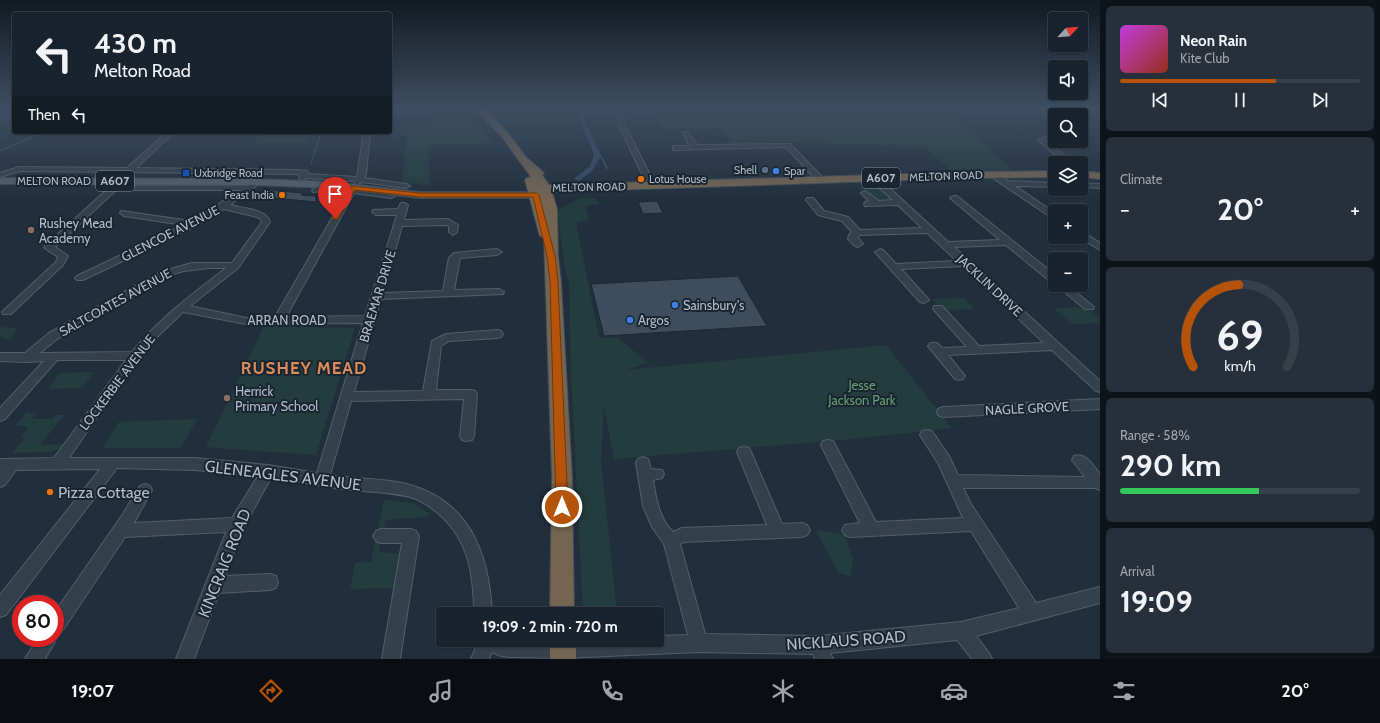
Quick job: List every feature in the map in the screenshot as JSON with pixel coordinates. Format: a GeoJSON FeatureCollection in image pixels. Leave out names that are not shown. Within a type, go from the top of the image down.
{"type":"FeatureCollection","features":[{"type":"Feature","properties":{"kind":"highway"},"geometry":{"type":"LineString","coordinates":[[507,138],[526,163],[551,209],[551,256]]}},
{"type":"Feature","properties":{"kind":"highway"},"geometry":{"type":"LineString","coordinates":[[526,163],[548,180],[566,187]]}},
{"type":"Feature","properties":{"kind":"highway","name":"MELTON ROAD"},"geometry":{"type":"LineString","coordinates":[[541,191],[586,193],[877,180],[908,181],[999,179],[1048,175]]}},
{"type":"Feature","properties":{"kind":"highway","name":"MELTON ROAD"},"geometry":{"type":"LineString","coordinates":[[541,191],[566,187],[676,183],[707,187],[750,181],[748,186],[821,180],[1048,179]]}},
{"type":"Feature","properties":{"kind":"highway"},"geometry":{"type":"LineString","coordinates":[[541,191],[554,282],[562,477],[562,607]]}},
{"type":"Feature","properties":{"kind":"highway","name":"MELTON ROAD"},"geometry":{"type":"LineString","coordinates":[[551,209],[554,203],[558,201],[586,193]]}},
{"type":"Feature","properties":{"kind":"main road"},"geometry":{"type":"LineString","coordinates":[[23,182],[34,176]]}},
{"type":"Feature","properties":{"kind":"main road","name":"MELTON ROAD"},"geometry":{"type":"LineString","coordinates":[[0,177],[304,177],[355,185]]}},
{"type":"Feature","properties":{"kind":"main road","name":"MELTON ROAD"},"geometry":{"type":"LineString","coordinates":[[0,177],[23,182],[218,182],[253,185],[355,185],[405,189],[448,196],[541,191]]}},
{"type":"Feature","properties":{"kind":"main road"},"geometry":{"type":"LineString","coordinates":[[189,177],[186,179],[216,180],[218,182]]}},
{"type":"Feature","properties":{"kind":"street"},"geometry":{"type":"LineString","coordinates":[[129,170],[165,138]]}},
{"type":"Feature","properties":{"kind":"street"},"geometry":{"type":"LineString","coordinates":[[278,321],[362,174],[365,138]]}},
{"type":"Feature","properties":{"kind":"street"},"geometry":{"type":"LineString","coordinates":[[629,138],[654,184]]}},
{"type":"Feature","properties":{"kind":"street"},"geometry":{"type":"LineString","coordinates":[[689,138],[694,147]]}},
{"type":"Feature","properties":{"kind":"street"},"geometry":{"type":"LineString","coordinates":[[1048,138],[1041,140],[1048,146]]}},
{"type":"Feature","properties":{"kind":"street"},"geometry":{"type":"LineString","coordinates":[[676,148],[788,145],[821,180]]}},
{"type":"Feature","properties":{"kind":"street"},"geometry":{"type":"LineString","coordinates":[[1051,148],[1061,156]]}},
{"type":"Feature","properties":{"kind":"street","name":"MELTON ROAD"},"geometry":{"type":"LineString","coordinates":[[0,177],[19,169],[296,172],[304,173],[304,177]]}},
{"type":"Feature","properties":{"kind":"street"},"geometry":{"type":"LineString","coordinates":[[1088,178],[1100,186]]}},
{"type":"Feature","properties":{"kind":"street"},"geometry":{"type":"LineString","coordinates":[[999,179],[1048,183]]}},
{"type":"Feature","properties":{"kind":"street"},"geometry":{"type":"LineString","coordinates":[[999,179],[1048,212]]}},
{"type":"Feature","properties":{"kind":"street","name":"JACKLIN DRIVE"},"geometry":{"type":"LineString","coordinates":[[877,180],[1100,388]]}},
{"type":"Feature","properties":{"kind":"street"},"geometry":{"type":"LineString","coordinates":[[676,183],[750,181]]}},
{"type":"Feature","properties":{"kind":"street"},"geometry":{"type":"LineString","coordinates":[[7,312],[60,263],[63,256],[49,247],[114,188],[253,185]]}},
{"type":"Feature","properties":{"kind":"street","name":"GLENCOE AVENUE"},"geometry":{"type":"LineString","coordinates":[[80,278],[193,224],[224,206],[253,185]]}},
{"type":"Feature","properties":{"kind":"street"},"geometry":{"type":"LineString","coordinates":[[316,190],[355,185],[391,196]]}},
{"type":"Feature","properties":{"kind":"street"},"geometry":{"type":"LineString","coordinates":[[866,193],[872,203],[901,202]]}},
{"type":"Feature","properties":{"kind":"street"},"geometry":{"type":"LineString","coordinates":[[964,198],[950,198],[1048,274]]}},
{"type":"Feature","properties":{"kind":"street"},"geometry":{"type":"LineString","coordinates":[[814,202],[818,210],[824,214],[845,219],[857,232],[870,233],[931,230]]}},
{"type":"Feature","properties":{"kind":"street","name":"LOCKERBIE AVENUE"},"geometry":{"type":"LineString","coordinates":[[58,463],[134,356],[151,336],[181,308],[236,266],[266,222],[265,218],[260,215],[224,206]]}},
{"type":"Feature","properties":{"kind":"street","name":"BRAEMAR DRIVE"},"geometry":{"type":"LineString","coordinates":[[322,478],[403,208],[376,212]]}},
{"type":"Feature","properties":{"kind":"street"},"geometry":{"type":"LineString","coordinates":[[124,213],[193,224]]}},
{"type":"Feature","properties":{"kind":"street"},"geometry":{"type":"LineString","coordinates":[[398,223],[448,222],[454,224],[453,232]]}},
{"type":"Feature","properties":{"kind":"street"},"geometry":{"type":"LineString","coordinates":[[857,232],[853,235],[853,238],[858,244]]}},
{"type":"Feature","properties":{"kind":"street"},"geometry":{"type":"LineString","coordinates":[[1088,239],[1100,247]]}},
{"type":"Feature","properties":{"kind":"street"},"geometry":{"type":"LineString","coordinates":[[947,245],[1008,242]]}},
{"type":"Feature","properties":{"kind":"street"},"geometry":{"type":"LineString","coordinates":[[448,294],[454,258],[456,255],[497,252]]}},
{"type":"Feature","properties":{"kind":"street"},"geometry":{"type":"LineString","coordinates":[[880,256],[894,267],[922,296]]}},
{"type":"Feature","properties":{"kind":"street"},"geometry":{"type":"LineString","coordinates":[[894,267],[967,263]]}},
{"type":"Feature","properties":{"kind":"street","name":"SALTCOATES AVENUE"},"geometry":{"type":"LineString","coordinates":[[26,358],[53,336],[166,273],[178,268],[206,264],[236,266]]}},
{"type":"Feature","properties":{"kind":"street"},"geometry":{"type":"LineString","coordinates":[[377,296],[499,292]]}},
{"type":"Feature","properties":{"kind":"street"},"geometry":{"type":"LineString","coordinates":[[1066,292],[1071,298],[1089,307]]}},
{"type":"Feature","properties":{"kind":"street","name":"ARRAN ROAD"},"geometry":{"type":"LineString","coordinates":[[181,308],[246,321],[370,319]]}},
{"type":"Feature","properties":{"kind":"street"},"geometry":{"type":"LineString","coordinates":[[939,312],[976,350]]}},
{"type":"Feature","properties":{"kind":"street"},"geometry":{"type":"LineString","coordinates":[[430,395],[436,344],[446,338],[497,334]]}},
{"type":"Feature","properties":{"kind":"street"},"geometry":{"type":"LineString","coordinates":[[959,376],[936,349],[976,350],[1055,346]]}},
{"type":"Feature","properties":{"kind":"street"},"geometry":{"type":"LineString","coordinates":[[0,357],[53,358],[134,356]]}},
{"type":"Feature","properties":{"kind":"street"},"geometry":{"type":"LineString","coordinates":[[3,419],[53,358]]}},
{"type":"Feature","properties":{"kind":"street"},"geometry":{"type":"LineString","coordinates":[[347,397],[471,394],[468,436]]}},
{"type":"Feature","properties":{"kind":"street","name":"NAGLE GROVE"},"geometry":{"type":"LineString","coordinates":[[952,414],[1100,404]]}},
{"type":"Feature","properties":{"kind":"street"},"geometry":{"type":"LineString","coordinates":[[927,435],[935,452],[953,481],[974,524],[1032,613]]}},
{"type":"Feature","properties":{"kind":"street"},"geometry":{"type":"LineString","coordinates":[[744,452],[777,531]]}},
{"type":"Feature","properties":{"kind":"street"},"geometry":{"type":"LineString","coordinates":[[835,453],[871,528]]}},
{"type":"Feature","properties":{"kind":"street"},"geometry":{"type":"LineString","coordinates":[[1079,460],[1099,483]]}},
{"type":"Feature","properties":{"kind":"street","name":"GLENEAGLES AVENUE"},"geometry":{"type":"LineString","coordinates":[[6,465],[58,463],[176,463],[268,471],[322,478],[337,482],[385,486],[417,493],[434,502],[462,527],[479,565],[482,583],[483,607]]}},
{"type":"Feature","properties":{"kind":"street"},"geometry":{"type":"LineString","coordinates":[[0,609],[113,463]]}},
{"type":"Feature","properties":{"kind":"street"},"geometry":{"type":"LineString","coordinates":[[0,480],[6,465]]}},
{"type":"Feature","properties":{"kind":"street","name":"KINCRAIG ROAD"},"geometry":{"type":"LineString","coordinates":[[185,659],[236,525],[268,471]]}},
{"type":"Feature","properties":{"kind":"street"},"geometry":{"type":"LineString","coordinates":[[648,471],[649,496],[655,516],[660,529],[671,541],[700,643]]}},
{"type":"Feature","properties":{"kind":"street"},"geometry":{"type":"LineString","coordinates":[[953,481],[970,483],[1099,483]]}},
{"type":"Feature","properties":{"kind":"street"},"geometry":{"type":"LineString","coordinates":[[64,614],[145,490]]}},
{"type":"Feature","properties":{"kind":"street"},"geometry":{"type":"LineString","coordinates":[[850,530],[974,524]]}},
{"type":"Feature","properties":{"kind":"street"},"geometry":{"type":"LineString","coordinates":[[120,530],[236,525]]}},
{"type":"Feature","properties":{"kind":"street"},"geometry":{"type":"LineString","coordinates":[[671,541],[682,535],[802,530]]}},
{"type":"Feature","properties":{"kind":"street"},"geometry":{"type":"LineString","coordinates":[[381,536],[411,536],[390,659]]}},
{"type":"Feature","properties":{"kind":"street"},"geometry":{"type":"LineString","coordinates":[[213,585],[270,582]]}},
{"type":"Feature","properties":{"kind":"street","name":"NICKLAUS ROAD"},"geometry":{"type":"LineString","coordinates":[[563,649],[700,643],[821,652],[961,631],[1100,596]]}},
{"type":"Feature","properties":{"kind":"street"},"geometry":{"type":"LineString","coordinates":[[961,631],[982,659]]}},
{"type":"Feature","properties":{"kind":"street"},"geometry":{"type":"LineString","coordinates":[[34,659],[42,647]]}},
{"type":"Feature","properties":{"kind":"street"},"geometry":{"type":"LineString","coordinates":[[480,659],[486,647]]}},
{"type":"Feature","properties":{"kind":"street"},"geometry":{"type":"LineString","coordinates":[[501,647],[563,649]]}},
{"type":"Feature","properties":{"kind":"green space"},"geometry":{"type":"Polygon","coordinates":[[[257,138],[309,138],[306,143],[252,144],[257,138]]]}},
{"type":"Feature","properties":{"kind":"green space"},"geometry":{"type":"Polygon","coordinates":[[[406,138],[489,138],[494,143],[428,146],[430,185],[402,183],[406,138]]]}},
{"type":"Feature","properties":{"kind":"green space"},"geometry":{"type":"Polygon","coordinates":[[[728,138],[978,138],[1013,170],[951,171],[926,148],[793,142],[734,144],[728,138]]]}},
{"type":"Feature","properties":{"kind":"green space"},"geometry":{"type":"Polygon","coordinates":[[[878,187],[895,202],[876,203],[858,188],[878,187]]]}},
{"type":"Feature","properties":{"kind":"green space","name":"Jesse Jackson Park"},"geometry":{"type":"Polygon","coordinates":[[[581,198],[596,198],[600,204],[585,207],[589,220],[576,223],[599,338],[617,337],[648,363],[625,370],[886,345],[952,428],[841,440],[614,459],[604,406],[601,460],[616,607],[583,607],[571,373],[569,281],[566,275],[557,210],[581,198]]]}},
{"type":"Feature","properties":{"kind":"green space"},"geometry":{"type":"Polygon","coordinates":[[[964,298],[974,309],[943,310],[933,299],[964,298]]]}},
{"type":"Feature","properties":{"kind":"green space"},"geometry":{"type":"Polygon","coordinates":[[[1085,307],[1100,319],[1100,323],[1072,324],[1054,308],[1085,307]]]}},
{"type":"Feature","properties":{"kind":"green space"},"geometry":{"type":"Polygon","coordinates":[[[264,326],[355,328],[316,455],[206,447],[264,326]]]}},
{"type":"Feature","properties":{"kind":"green space"},"geometry":{"type":"Polygon","coordinates":[[[3,327],[18,328],[10,340],[0,337],[0,329],[3,327]]]}},
{"type":"Feature","properties":{"kind":"green space"},"geometry":{"type":"Polygon","coordinates":[[[94,372],[82,388],[48,389],[60,373],[94,372]]]}},
{"type":"Feature","properties":{"kind":"green space"},"geometry":{"type":"Polygon","coordinates":[[[27,412],[36,414],[32,419],[53,419],[56,415],[64,415],[40,445],[69,444],[58,450],[34,453],[12,453],[25,438],[21,438],[29,427],[16,425],[27,412]]]}},
{"type":"Feature","properties":{"kind":"green space"},"geometry":{"type":"Polygon","coordinates":[[[197,419],[181,448],[102,448],[119,422],[197,419]]]}},
{"type":"Feature","properties":{"kind":"green space"},"geometry":{"type":"Polygon","coordinates":[[[384,500],[413,503],[430,514],[425,517],[385,520],[379,552],[408,554],[402,588],[350,589],[355,563],[371,562],[384,500]]]}},
{"type":"Feature","properties":{"kind":"green space"},"geometry":{"type":"Polygon","coordinates":[[[816,530],[845,535],[853,560],[850,576],[838,573],[816,530]]]}},
{"type":"Feature","properties":{"kind":"water"},"geometry":{"type":"Polygon","coordinates":[[[587,138],[592,138],[609,169],[606,169],[600,157],[593,170],[579,181],[574,179],[590,166],[594,155],[587,138]]]}},
{"type":"Feature","properties":{"kind":"building","name":"Feast India"},"geometry":{"type":"Polygon","coordinates":[[[270,190],[303,193],[301,195],[316,196],[316,202],[251,196],[270,190]]]}},
{"type":"Feature","properties":{"kind":"building"},"geometry":{"type":"Polygon","coordinates":[[[657,201],[663,213],[643,214],[638,202],[657,201]]]}},
{"type":"Feature","properties":{"kind":"building","name":"Sainsbury's"},"geometry":{"type":"Polygon","coordinates":[[[738,276],[767,326],[604,336],[591,284],[738,276]]]}},
{"type":"Feature","properties":{"kind":"waterway"},"geometry":{"type":"LineString","coordinates":[[0,151],[30,138]]}},
{"type":"Feature","properties":{"kind":"waterway"},"geometry":{"type":"LineString","coordinates":[[311,164],[319,138]]}},
{"type":"Feature","properties":{"kind":"place","name":"Shell"},"geometry":{"type":"Point","coordinates":[765,170]}},
{"type":"Feature","properties":{"kind":"place","name":"Spar"},"geometry":{"type":"Point","coordinates":[776,171]}},
{"type":"Feature","properties":{"kind":"place","name":"Uxbridge Road"},"geometry":{"type":"Point","coordinates":[186,173]}},
{"type":"Feature","properties":{"kind":"place","name":"Lotus House"},"geometry":{"type":"Point","coordinates":[641,179]}},
{"type":"Feature","properties":{"kind":"place","name":"Feast India"},"geometry":{"type":"Point","coordinates":[282,195]}},
{"type":"Feature","properties":{"kind":"place","name":"Rushey Mead Academy"},"geometry":{"type":"Point","coordinates":[31,230]}},
{"type":"Feature","properties":{"kind":"place","name":"Sainsbury's"},"geometry":{"type":"Point","coordinates":[675,305]}},
{"type":"Feature","properties":{"kind":"place","name":"Argos"},"geometry":{"type":"Point","coordinates":[630,320]}},
{"type":"Feature","properties":{"kind":"place","name":"Herrick Primary School"},"geometry":{"type":"Point","coordinates":[227,398]}},
{"type":"Feature","properties":{"kind":"place","name":"Pizza Cottage"},"geometry":{"type":"Point","coordinates":[50,492]}},
{"type":"Feature","properties":{"kind":"district","name":"RUSHEY MEAD"},"geometry":{"type":"Point","coordinates":[304,368]}},
{"type":"Feature","properties":{"kind":"route"},"geometry":{"type":"LineString","coordinates":[[335,218],[353,188],[420,195],[536,195],[551,256],[554,282],[562,507]]}}]}
